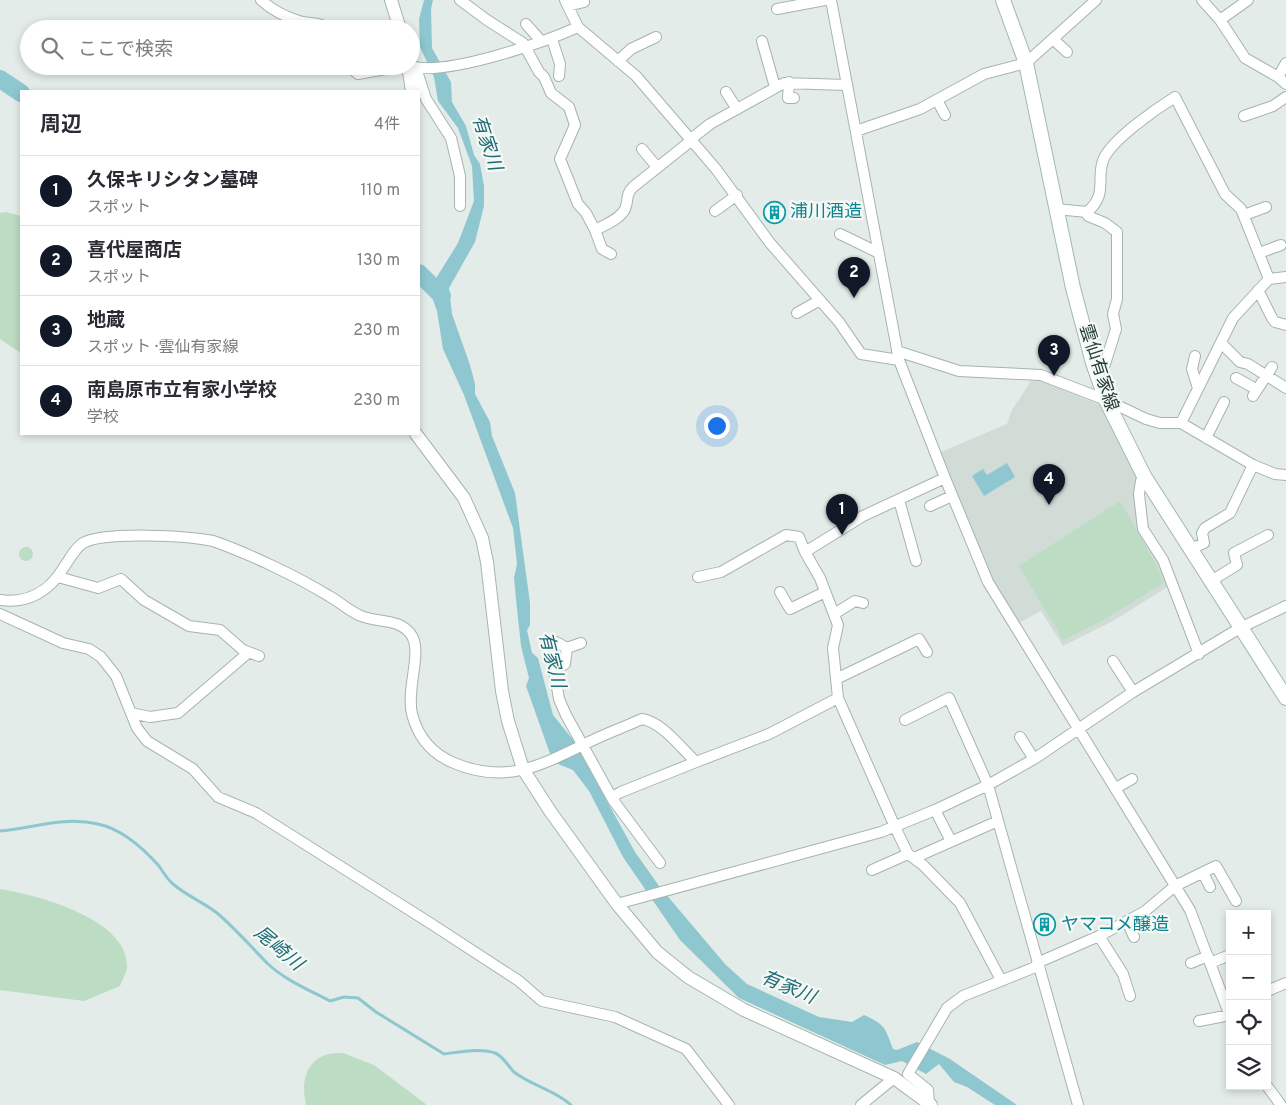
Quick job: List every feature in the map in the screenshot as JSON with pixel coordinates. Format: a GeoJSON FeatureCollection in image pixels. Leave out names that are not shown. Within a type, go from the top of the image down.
{"type":"FeatureCollection","features":[{"type":"Feature","properties":{"kind":"main road","name":"雲仙有家線"},"geometry":{"type":"LineString","coordinates":[[1003,0],[1026,63],[1073,288],[1106,400],[1144,476],[1286,698]]}},
{"type":"Feature","properties":{"kind":"street"},"geometry":{"type":"LineString","coordinates":[[261,0],[272,9],[297,20]]}},
{"type":"Feature","properties":{"kind":"street"},"geometry":{"type":"LineString","coordinates":[[391,0],[397,20]]}},
{"type":"Feature","properties":{"kind":"street"},"geometry":{"type":"LineString","coordinates":[[460,0],[487,20],[514,36],[525,46],[537,69],[547,82],[551,93],[569,107],[575,125],[560,159],[578,204],[586,213],[602,249],[611,254]]}},
{"type":"Feature","properties":{"kind":"street"},"geometry":{"type":"LineString","coordinates":[[777,8],[825,0]]}},
{"type":"Feature","properties":{"kind":"street"},"geometry":{"type":"LineString","coordinates":[[831,0],[877,252],[898,355],[952,496],[988,582],[1190,910],[1226,1004]]}},
{"type":"Feature","properties":{"kind":"street"},"geometry":{"type":"LineString","coordinates":[[856,131],[920,109],[984,74],[1026,63],[1054,40],[1096,0]]}},
{"type":"Feature","properties":{"kind":"street"},"geometry":{"type":"LineString","coordinates":[[1202,0],[1220,20],[1245,58],[1282,80],[1286,62]]}},
{"type":"Feature","properties":{"kind":"street"},"geometry":{"type":"LineString","coordinates":[[1220,20],[1248,0]]}},
{"type":"Feature","properties":{"kind":"street"},"geometry":{"type":"LineString","coordinates":[[584,2],[566,3],[578,27],[636,76],[736,195],[770,244],[820,300],[861,354],[898,355],[959,371],[1041,375],[1106,400],[1146,419],[1160,423],[1181,423],[1253,465],[1275,474],[1286,475]]}},
{"type":"Feature","properties":{"kind":"street"},"geometry":{"type":"LineString","coordinates":[[526,24],[546,40],[560,64],[559,76]]}},
{"type":"Feature","properties":{"kind":"street"},"geometry":{"type":"LineString","coordinates":[[420,67],[450,67],[546,40],[578,27]]}},
{"type":"Feature","properties":{"kind":"street"},"geometry":{"type":"LineString","coordinates":[[598,35],[606,42],[607,52]]}},
{"type":"Feature","properties":{"kind":"street"},"geometry":{"type":"LineString","coordinates":[[618,61],[631,49],[656,36]]}},
{"type":"Feature","properties":{"kind":"street"},"geometry":{"type":"LineString","coordinates":[[1054,40],[1067,52]]}},
{"type":"Feature","properties":{"kind":"street"},"geometry":{"type":"LineString","coordinates":[[762,41],[775,87]]}},
{"type":"Feature","properties":{"kind":"street"},"geometry":{"type":"LineString","coordinates":[[412,90],[413,75]]}},
{"type":"Feature","properties":{"kind":"street"},"geometry":{"type":"LineString","coordinates":[[416,75],[426,99],[451,138],[460,176],[460,206]]}},
{"type":"Feature","properties":{"kind":"street"},"geometry":{"type":"LineString","coordinates":[[595,230],[617,217],[624,210],[628,192],[710,124],[775,87],[789,82],[846,85]]}},
{"type":"Feature","properties":{"kind":"street"},"geometry":{"type":"LineString","coordinates":[[789,82],[788,98],[794,98]]}},
{"type":"Feature","properties":{"kind":"street"},"geometry":{"type":"LineString","coordinates":[[726,92],[737,109]]}},
{"type":"Feature","properties":{"kind":"street"},"geometry":{"type":"LineString","coordinates":[[1056,209],[1087,212],[1093,207],[1100,192],[1102,165],[1108,151],[1137,124],[1175,97],[1225,194],[1239,206],[1244,215],[1269,279]]}},
{"type":"Feature","properties":{"kind":"street"},"geometry":{"type":"LineString","coordinates":[[1244,116],[1273,106],[1286,97]]}},
{"type":"Feature","properties":{"kind":"street"},"geometry":{"type":"LineString","coordinates":[[937,100],[945,115]]}},
{"type":"Feature","properties":{"kind":"street"},"geometry":{"type":"LineString","coordinates":[[642,149],[657,167]]}},
{"type":"Feature","properties":{"kind":"street"},"geometry":{"type":"LineString","coordinates":[[715,211],[736,195]]}},
{"type":"Feature","properties":{"kind":"street"},"geometry":{"type":"LineString","coordinates":[[1244,215],[1266,207]]}},
{"type":"Feature","properties":{"kind":"street"},"geometry":{"type":"LineString","coordinates":[[1087,212],[1088,216],[1105,223],[1117,232],[1117,299],[1113,314],[1116,328],[1105,364],[1097,374]]}},
{"type":"Feature","properties":{"kind":"street"},"geometry":{"type":"LineString","coordinates":[[840,234],[877,252]]}},
{"type":"Feature","properties":{"kind":"street"},"geometry":{"type":"LineString","coordinates":[[1259,253],[1282,245]]}},
{"type":"Feature","properties":{"kind":"street"},"geometry":{"type":"LineString","coordinates":[[1181,423],[1233,318],[1269,279],[1286,277]]}},
{"type":"Feature","properties":{"kind":"street"},"geometry":{"type":"LineString","coordinates":[[1258,290],[1272,318],[1286,325]]}},
{"type":"Feature","properties":{"kind":"street"},"geometry":{"type":"LineString","coordinates":[[797,313],[820,300]]}},
{"type":"Feature","properties":{"kind":"street"},"geometry":{"type":"LineString","coordinates":[[1221,343],[1240,362],[1248,364],[1264,376],[1286,388]]}},
{"type":"Feature","properties":{"kind":"street"},"geometry":{"type":"LineString","coordinates":[[1195,356],[1192,369],[1198,388]]}},
{"type":"Feature","properties":{"kind":"street"},"geometry":{"type":"LineString","coordinates":[[1248,364],[1238,380],[1254,393],[1272,367]]}},
{"type":"Feature","properties":{"kind":"street"},"geometry":{"type":"LineString","coordinates":[[1206,438],[1224,402]]}},
{"type":"Feature","properties":{"kind":"street"},"geometry":{"type":"LineString","coordinates":[[417,435],[464,498],[482,538],[487,562],[502,691],[508,721],[523,769],[550,812],[623,903],[657,952],[688,977],[744,1010],[894,1078],[930,1104]]}},
{"type":"Feature","properties":{"kind":"street"},"geometry":{"type":"LineString","coordinates":[[1191,549],[1204,543],[1202,533],[1205,528],[1230,513],[1253,465]]}},
{"type":"Feature","properties":{"kind":"street"},"geometry":{"type":"LineString","coordinates":[[1144,476],[1141,481],[1139,494],[1143,529],[1163,560],[1199,654]]}},
{"type":"Feature","properties":{"kind":"street"},"geometry":{"type":"LineString","coordinates":[[805,552],[863,516],[945,478]]}},
{"type":"Feature","properties":{"kind":"street"},"geometry":{"type":"LineString","coordinates":[[930,506],[952,496]]}},
{"type":"Feature","properties":{"kind":"street"},"geometry":{"type":"LineString","coordinates":[[899,500],[916,562]]}},
{"type":"Feature","properties":{"kind":"street"},"geometry":{"type":"LineString","coordinates":[[698,577],[721,572],[786,535],[799,537],[838,625],[833,648],[838,698],[895,827],[911,856],[960,903],[1001,980]]}},
{"type":"Feature","properties":{"kind":"street"},"geometry":{"type":"LineString","coordinates":[[1211,581],[1237,565],[1234,553],[1268,535]]}},
{"type":"Feature","properties":{"kind":"street"},"geometry":{"type":"LineString","coordinates":[[0,600],[19,600],[40,594],[58,577],[74,551],[92,540],[119,537],[198,538],[225,545],[330,596],[353,613],[366,618],[392,622],[405,628],[412,636],[416,655],[409,691],[411,711],[416,728],[426,744],[442,758],[466,768],[494,774],[508,774],[523,769],[535,768],[642,719],[649,720],[663,731],[696,762]]}},
{"type":"Feature","properties":{"kind":"street"},"geometry":{"type":"LineString","coordinates":[[58,577],[98,588],[121,579],[144,600],[189,626],[220,630],[248,653],[259,656]]}},
{"type":"Feature","properties":{"kind":"street"},"geometry":{"type":"LineString","coordinates":[[780,592],[790,609],[825,592]]}},
{"type":"Feature","properties":{"kind":"street"},"geometry":{"type":"LineString","coordinates":[[834,614],[856,601],[863,603]]}},
{"type":"Feature","properties":{"kind":"street"},"geometry":{"type":"LineString","coordinates":[[623,903],[895,827],[935,810],[988,785],[1034,759],[1133,692],[1240,628],[1286,606]]}},
{"type":"Feature","properties":{"kind":"street"},"geometry":{"type":"LineString","coordinates":[[0,614],[62,643],[89,649],[101,656],[116,676],[137,728],[148,741],[193,770],[218,797],[256,813],[430,923],[519,982],[542,1001],[615,1016],[686,1049],[730,1105]]}},
{"type":"Feature","properties":{"kind":"street"},"geometry":{"type":"LineString","coordinates":[[836,679],[919,639],[927,652]]}},
{"type":"Feature","properties":{"kind":"street"},"geometry":{"type":"LineString","coordinates":[[556,642],[567,648],[580,643]]}},
{"type":"Feature","properties":{"kind":"street"},"geometry":{"type":"LineString","coordinates":[[567,648],[565,664],[554,670],[557,689],[566,715],[612,797],[660,863]]}},
{"type":"Feature","properties":{"kind":"street"},"geometry":{"type":"LineString","coordinates":[[130,713],[150,717],[178,713],[248,653]]}},
{"type":"Feature","properties":{"kind":"street"},"geometry":{"type":"LineString","coordinates":[[1113,660],[1133,692]]}},
{"type":"Feature","properties":{"kind":"street"},"geometry":{"type":"LineString","coordinates":[[612,797],[769,734],[838,698]]}},
{"type":"Feature","properties":{"kind":"street"},"geometry":{"type":"LineString","coordinates":[[904,720],[949,698],[988,785],[1078,1105]]}},
{"type":"Feature","properties":{"kind":"street"},"geometry":{"type":"LineString","coordinates":[[1020,737],[1034,759]]}},
{"type":"Feature","properties":{"kind":"street"},"geometry":{"type":"LineString","coordinates":[[1116,788],[1132,779]]}},
{"type":"Feature","properties":{"kind":"street"},"geometry":{"type":"LineString","coordinates":[[935,810],[951,841]]}},
{"type":"Feature","properties":{"kind":"street"},"geometry":{"type":"LineString","coordinates":[[872,870],[976,832],[998,821]]}},
{"type":"Feature","properties":{"kind":"street"},"geometry":{"type":"LineString","coordinates":[[930,1104],[928,1090],[908,1074],[947,1008],[963,996],[1099,936],[1144,912],[1175,886],[1216,866],[1219,867],[1236,900]]}},
{"type":"Feature","properties":{"kind":"street"},"geometry":{"type":"LineString","coordinates":[[1203,873],[1210,887]]}},
{"type":"Feature","properties":{"kind":"street"},"geometry":{"type":"LineString","coordinates":[[1127,921],[1134,937]]}},
{"type":"Feature","properties":{"kind":"street"},"geometry":{"type":"LineString","coordinates":[[1099,936],[1122,974],[1130,996]]}},
{"type":"Feature","properties":{"kind":"street"},"geometry":{"type":"LineString","coordinates":[[1191,963],[1226,956]]}},
{"type":"Feature","properties":{"kind":"street"},"geometry":{"type":"LineString","coordinates":[[1271,989],[1286,983]]}},
{"type":"Feature","properties":{"kind":"street"},"geometry":{"type":"LineString","coordinates":[[1199,1021],[1226,1015]]}},
{"type":"Feature","properties":{"kind":"street"},"geometry":{"type":"LineString","coordinates":[[861,1105],[894,1078]]}},
{"type":"Feature","properties":{"kind":"street"},"geometry":{"type":"LineString","coordinates":[[1269,1090],[1275,1103]]}},
{"type":"Feature","properties":{"kind":"shaded area"},"geometry":{"type":"Polygon","coordinates":[[[1039,380],[1105,407],[1140,477],[1138,527],[1159,561],[1169,586],[1113,621],[1063,646],[1041,611],[1017,624],[990,576],[941,452],[1007,424],[1012,410],[1031,381],[1039,380]]]}},
{"type":"Feature","properties":{"kind":"green space"},"geometry":{"type":"Polygon","coordinates":[[[6,212],[20,216],[20,352],[0,339],[0,213],[6,212]]]}},
{"type":"Feature","properties":{"kind":"green space"},"geometry":{"type":"Polygon","coordinates":[[[1120,501],[1156,564],[1163,583],[1107,618],[1063,640],[1019,566],[1120,501]]]}},
{"type":"Feature","properties":{"kind":"green space"},"geometry":{"type":"Polygon","coordinates":[[[26,547],[31,549],[33,554],[31,559],[26,561],[21,559],[19,554],[21,549],[26,547]]]}},
{"type":"Feature","properties":{"kind":"green space"},"geometry":{"type":"Polygon","coordinates":[[[0,889],[57,904],[78,912],[98,923],[114,936],[124,951],[127,968],[120,986],[84,1001],[0,990],[0,889]]]}},
{"type":"Feature","properties":{"kind":"green space"},"geometry":{"type":"Polygon","coordinates":[[[343,1053],[374,1065],[427,1105],[306,1105],[304,1084],[311,1065],[325,1055],[343,1053]]]}},
{"type":"Feature","properties":{"kind":"water"},"geometry":{"type":"Polygon","coordinates":[[[424,0],[433,0],[431,9],[432,48],[451,82],[452,102],[466,126],[474,155],[480,164],[484,186],[484,206],[475,242],[449,288],[452,314],[470,365],[475,384],[475,394],[490,422],[492,436],[515,493],[530,603],[530,625],[527,630],[532,653],[538,658],[553,715],[574,741],[635,852],[659,886],[725,964],[747,984],[819,1017],[852,1022],[864,1015],[884,1028],[893,1049],[897,1050],[917,1042],[950,1059],[1017,1105],[995,1105],[967,1087],[954,1082],[939,1064],[926,1074],[902,1061],[885,1065],[739,998],[680,940],[623,857],[589,791],[573,770],[553,762],[526,686],[529,678],[521,646],[517,609],[514,578],[517,564],[513,528],[464,395],[443,349],[437,311],[433,300],[435,280],[458,243],[474,201],[472,166],[458,128],[438,101],[434,77],[420,47],[419,19],[424,0]]]}},
{"type":"Feature","properties":{"kind":"water"},"geometry":{"type":"Polygon","coordinates":[[[1007,463],[1015,477],[984,496],[972,476],[983,469],[987,475],[1007,463]]]}},
{"type":"Feature","properties":{"kind":"waterway"},"geometry":{"type":"LineString","coordinates":[[0,79],[20,92]]}},
{"type":"Feature","properties":{"kind":"waterway"},"geometry":{"type":"LineString","coordinates":[[420,274],[442,296]]}},
{"type":"Feature","properties":{"kind":"waterway","name":"尾崎川"},"geometry":{"type":"LineString","coordinates":[[0,831],[73,821],[98,824],[115,830],[132,840],[159,866],[173,884],[217,913],[268,964],[290,980],[330,1001],[344,997],[358,998],[376,1012],[444,1054],[463,1051],[495,1053],[521,1077],[558,1095],[571,1105]]}},
{"type":"Feature","properties":{"kind":"place","name":"浦川酒造"},"geometry":{"type":"Point","coordinates":[774,212]}},
{"type":"Feature","properties":{"kind":"place","name":"喜代屋商店"},"geometry":{"type":"Point","coordinates":[854,298]}},
{"type":"Feature","properties":{"kind":"place","name":"地蔵"},"geometry":{"type":"Point","coordinates":[1054,376]}},
{"type":"Feature","properties":{"kind":"place","name":"南島原市立有家小学校"},"geometry":{"type":"Point","coordinates":[1049,505]}},
{"type":"Feature","properties":{"kind":"place","name":"久保キリシタン墓碑"},"geometry":{"type":"Point","coordinates":[842,535]}},
{"type":"Feature","properties":{"kind":"place","name":"ヤマコメ醸造"},"geometry":{"type":"Point","coordinates":[1045,925]}},
{"type":"Feature","properties":{"kind":"water label","name":"有家川"},"geometry":{"type":"Point","coordinates":[486,143]}},
{"type":"Feature","properties":{"kind":"water label","name":"有家川"},"geometry":{"type":"Point","coordinates":[551,660]}},
{"type":"Feature","properties":{"kind":"water label","name":"有家川"},"geometry":{"type":"Point","coordinates":[788,988]}}]}
